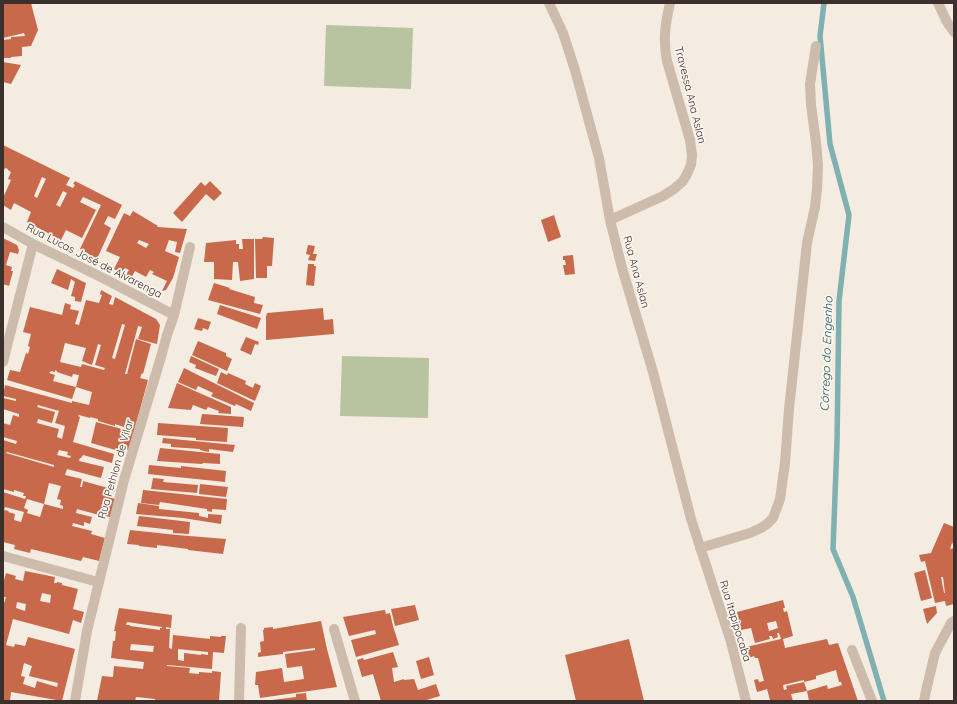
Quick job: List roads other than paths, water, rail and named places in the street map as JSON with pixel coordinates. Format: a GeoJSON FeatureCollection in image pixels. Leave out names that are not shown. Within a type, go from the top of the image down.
{"type":"FeatureCollection","features":[{"type":"Feature","properties":{"kind":"street","name":"Rua Ana Aslan"},"geometry":{"type":"LineString","coordinates":[[549,3],[563,33],[575,70],[599,158],[610,220],[622,268],[653,372],[691,519],[700,548]]}},
{"type":"Feature","properties":{"kind":"street","name":"Travessa Ana Aslan"},"geometry":{"type":"LineString","coordinates":[[610,220],[663,196],[674,189],[683,181],[691,165],[692,155],[690,140],[665,50],[664,34],[670,3]]}},
{"type":"Feature","properties":{"kind":"street"},"geometry":{"type":"LineString","coordinates":[[938,3],[954,32]]}},
{"type":"Feature","properties":{"kind":"street"},"geometry":{"type":"LineString","coordinates":[[700,548],[750,533],[761,528],[773,518],[780,499],[786,463],[789,409],[806,243],[815,207],[817,189],[818,165],[810,84],[816,46]]}},
{"type":"Feature","properties":{"kind":"street","name":"Rua Lucas José de Alvarenga"},"geometry":{"type":"LineString","coordinates":[[3,227],[33,244],[174,315]]}},
{"type":"Feature","properties":{"kind":"street"},"geometry":{"type":"LineString","coordinates":[[3,362],[33,244]]}},
{"type":"Feature","properties":{"kind":"street","name":"Rua Pethion de Vilar"},"geometry":{"type":"LineString","coordinates":[[75,701],[87,631],[98,582],[124,480],[174,315],[190,247]]}},
{"type":"Feature","properties":{"kind":"street","name":"Rua Itapipocaba"},"geometry":{"type":"LineString","coordinates":[[700,548],[731,642],[746,701]]}},
{"type":"Feature","properties":{"kind":"street"},"geometry":{"type":"LineString","coordinates":[[3,556],[98,582]]}},
{"type":"Feature","properties":{"kind":"street"},"geometry":{"type":"LineString","coordinates":[[924,701],[935,653],[951,623],[954,622]]}},
{"type":"Feature","properties":{"kind":"street"},"geometry":{"type":"LineString","coordinates":[[239,701],[241,628]]}},
{"type":"Feature","properties":{"kind":"street"},"geometry":{"type":"LineString","coordinates":[[334,629],[355,701]]}},
{"type":"Feature","properties":{"kind":"street"},"geometry":{"type":"LineString","coordinates":[[852,650],[872,701]]}},
{"type":"Feature","properties":{"kind":"waterway","name":"Córrego do Engenho"},"geometry":{"type":"LineString","coordinates":[[824,3],[820,36],[830,144],[849,215],[839,301],[837,442],[833,549],[853,597],[884,701]]}}]}
